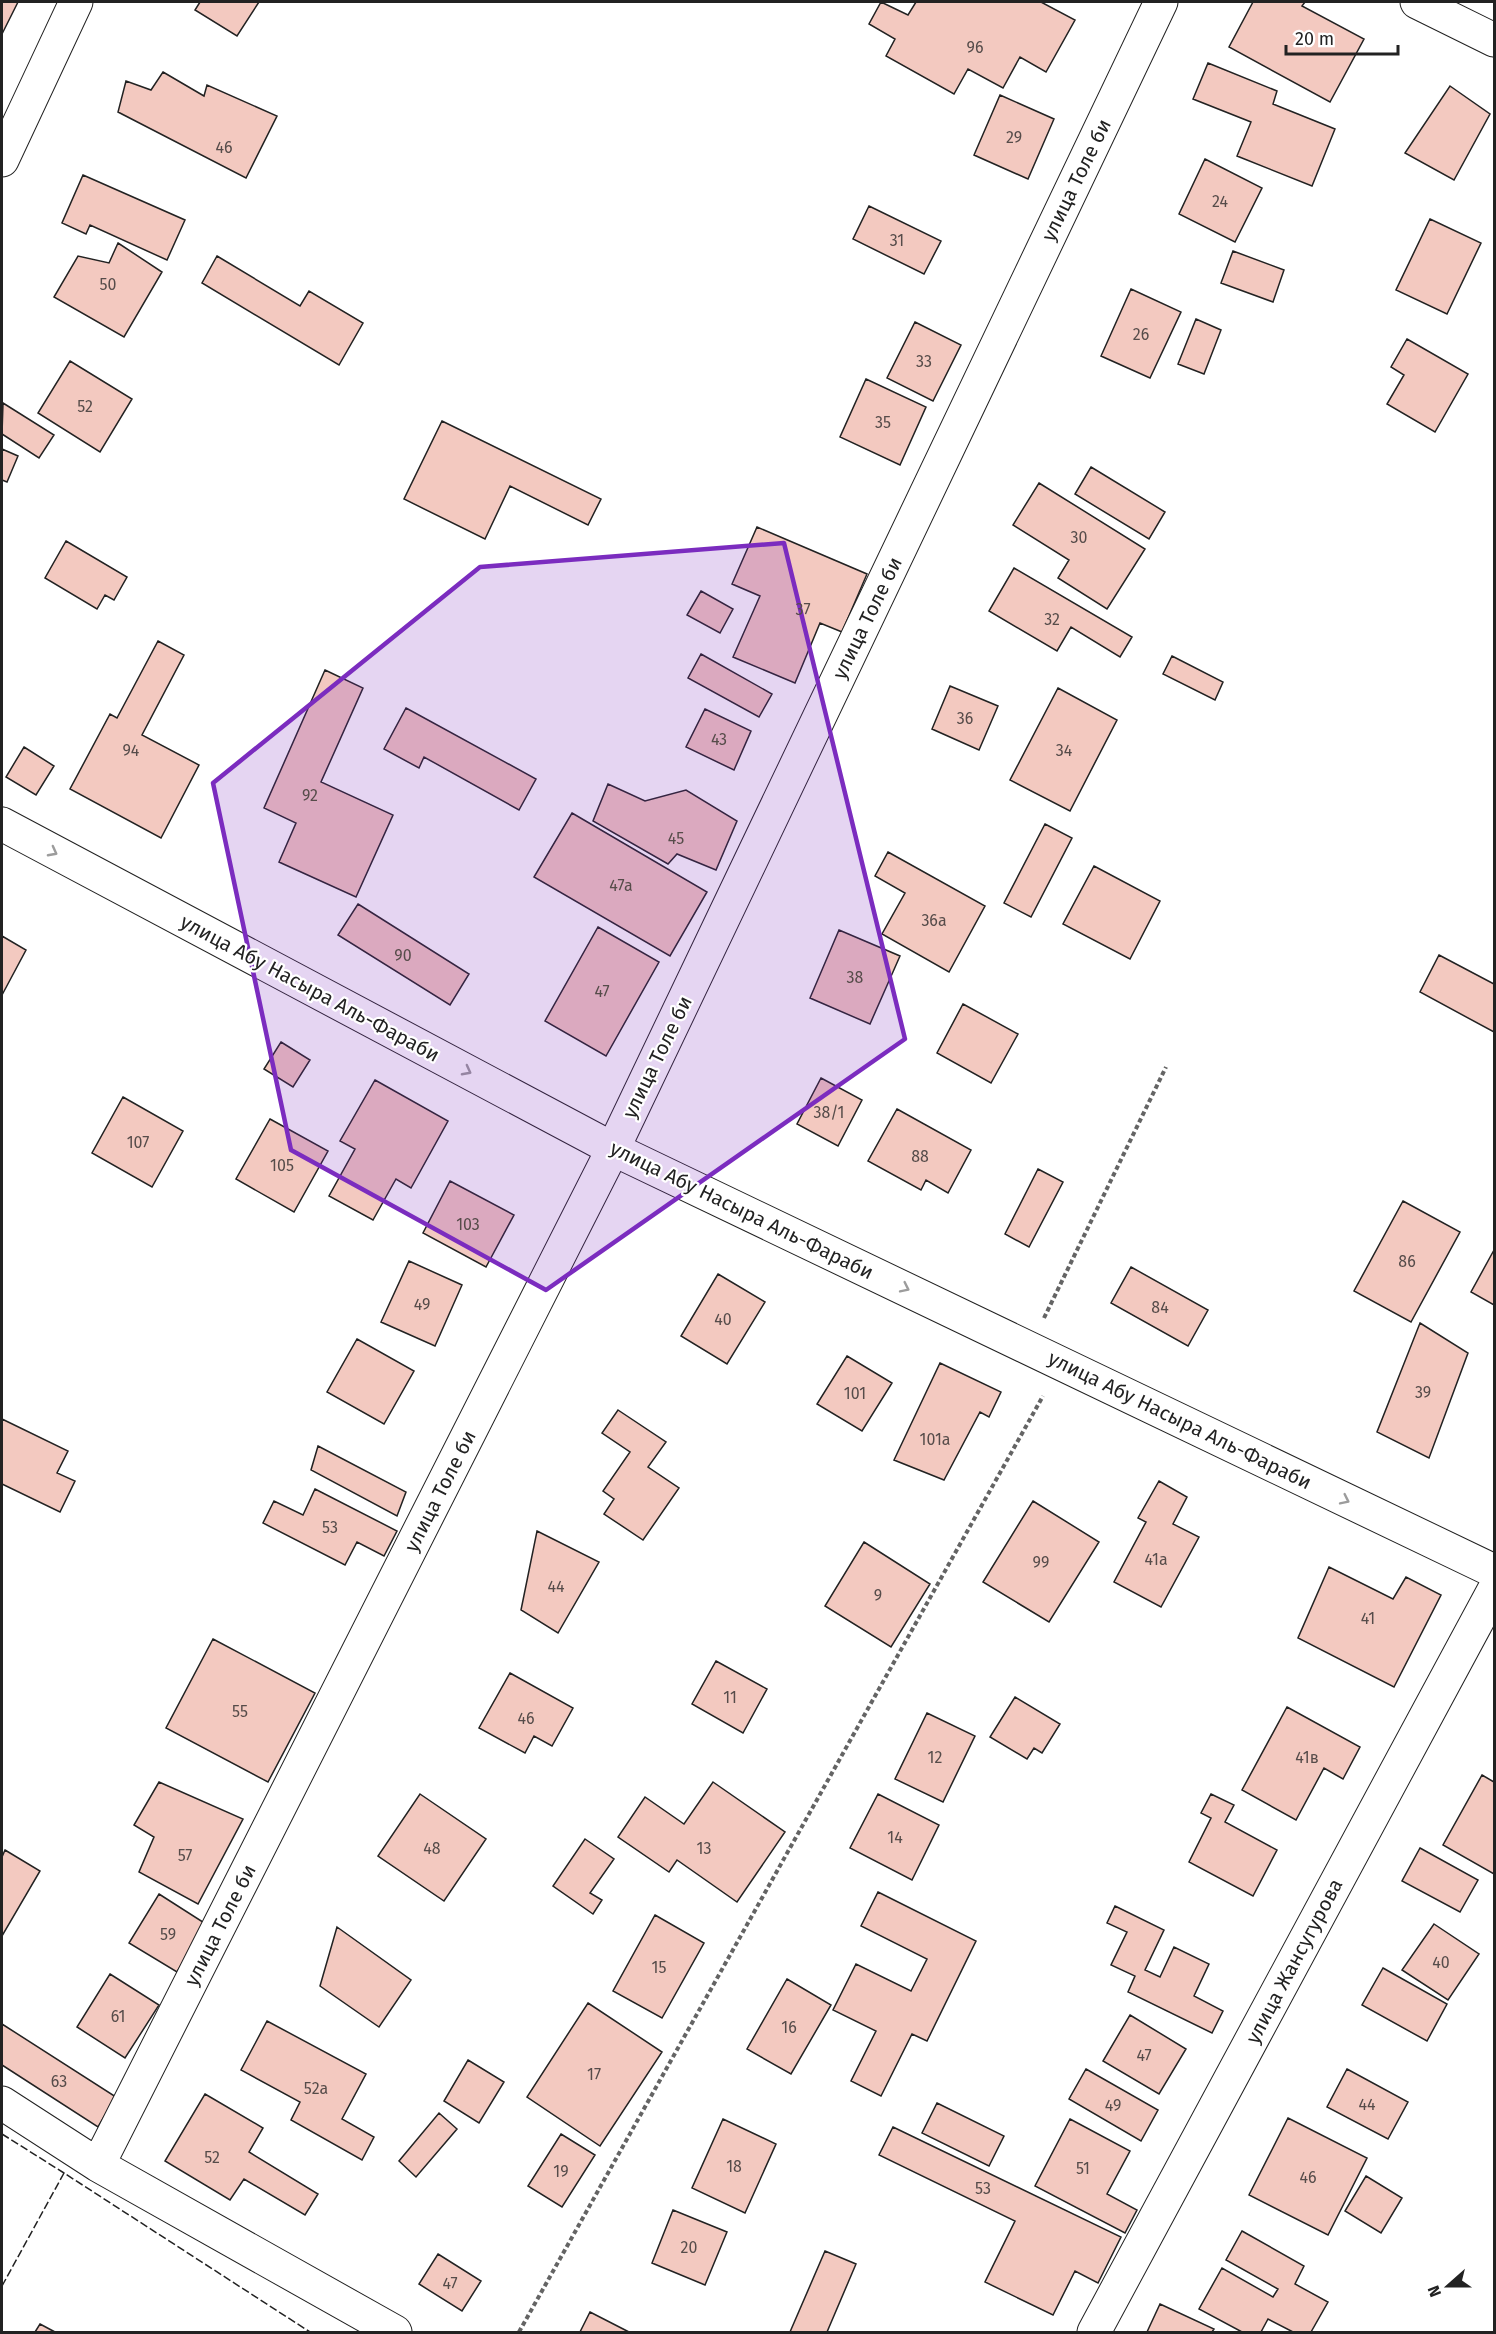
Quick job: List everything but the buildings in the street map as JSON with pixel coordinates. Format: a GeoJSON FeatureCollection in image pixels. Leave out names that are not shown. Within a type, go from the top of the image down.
{"type":"FeatureCollection","features":[{"type":"Feature","properties":{"kind":"street"},"geometry":{"type":"LineString","coordinates":[[2,160],[76,2]]}},
{"type":"Feature","properties":{"kind":"street","name":"улица Толе би"},"geometry":{"type":"LineString","coordinates":[[99,2165],[613,1149],[1161,2]]}},
{"type":"Feature","properties":{"kind":"street"},"geometry":{"type":"LineString","coordinates":[[1417,2],[1494,40]]}},
{"type":"Feature","properties":{"kind":"street","name":"улица Абу Насыра Аль-Фараби"},"geometry":{"type":"LineString","coordinates":[[2,824],[613,1149],[1494,1571]]}},
{"type":"Feature","properties":{"kind":"street","name":"улица Жансугурова"},"geometry":{"type":"LineString","coordinates":[[1094,2332],[1494,1590]]}},
{"type":"Feature","properties":{"kind":"street"},"geometry":{"type":"LineString","coordinates":[[2,2103],[99,2165],[395,2332]]}},
{"type":"Feature","properties":{"kind":"path"},"geometry":{"type":"LineString","coordinates":[[1030,1348],[1166,1067]]}},
{"type":"Feature","properties":{"kind":"path"},"geometry":{"type":"LineString","coordinates":[[519,2332],[1061,1364]]}},
{"type":"Feature","properties":{"kind":"highlighted area"},"geometry":{"type":"Polygon","coordinates":[[[784,543],[905,1039],[546,1290],[291,1150],[213,783],[480,567],[784,543]]]}},
{"type":"Feature","properties":{"kind":"fence"},"geometry":{"type":"LineString","coordinates":[[2,2134],[64,2173],[62,2175]]}},
{"type":"Feature","properties":{"kind":"fence"},"geometry":{"type":"LineString","coordinates":[[2,2286],[64,2173],[310,2332]]}}]}
